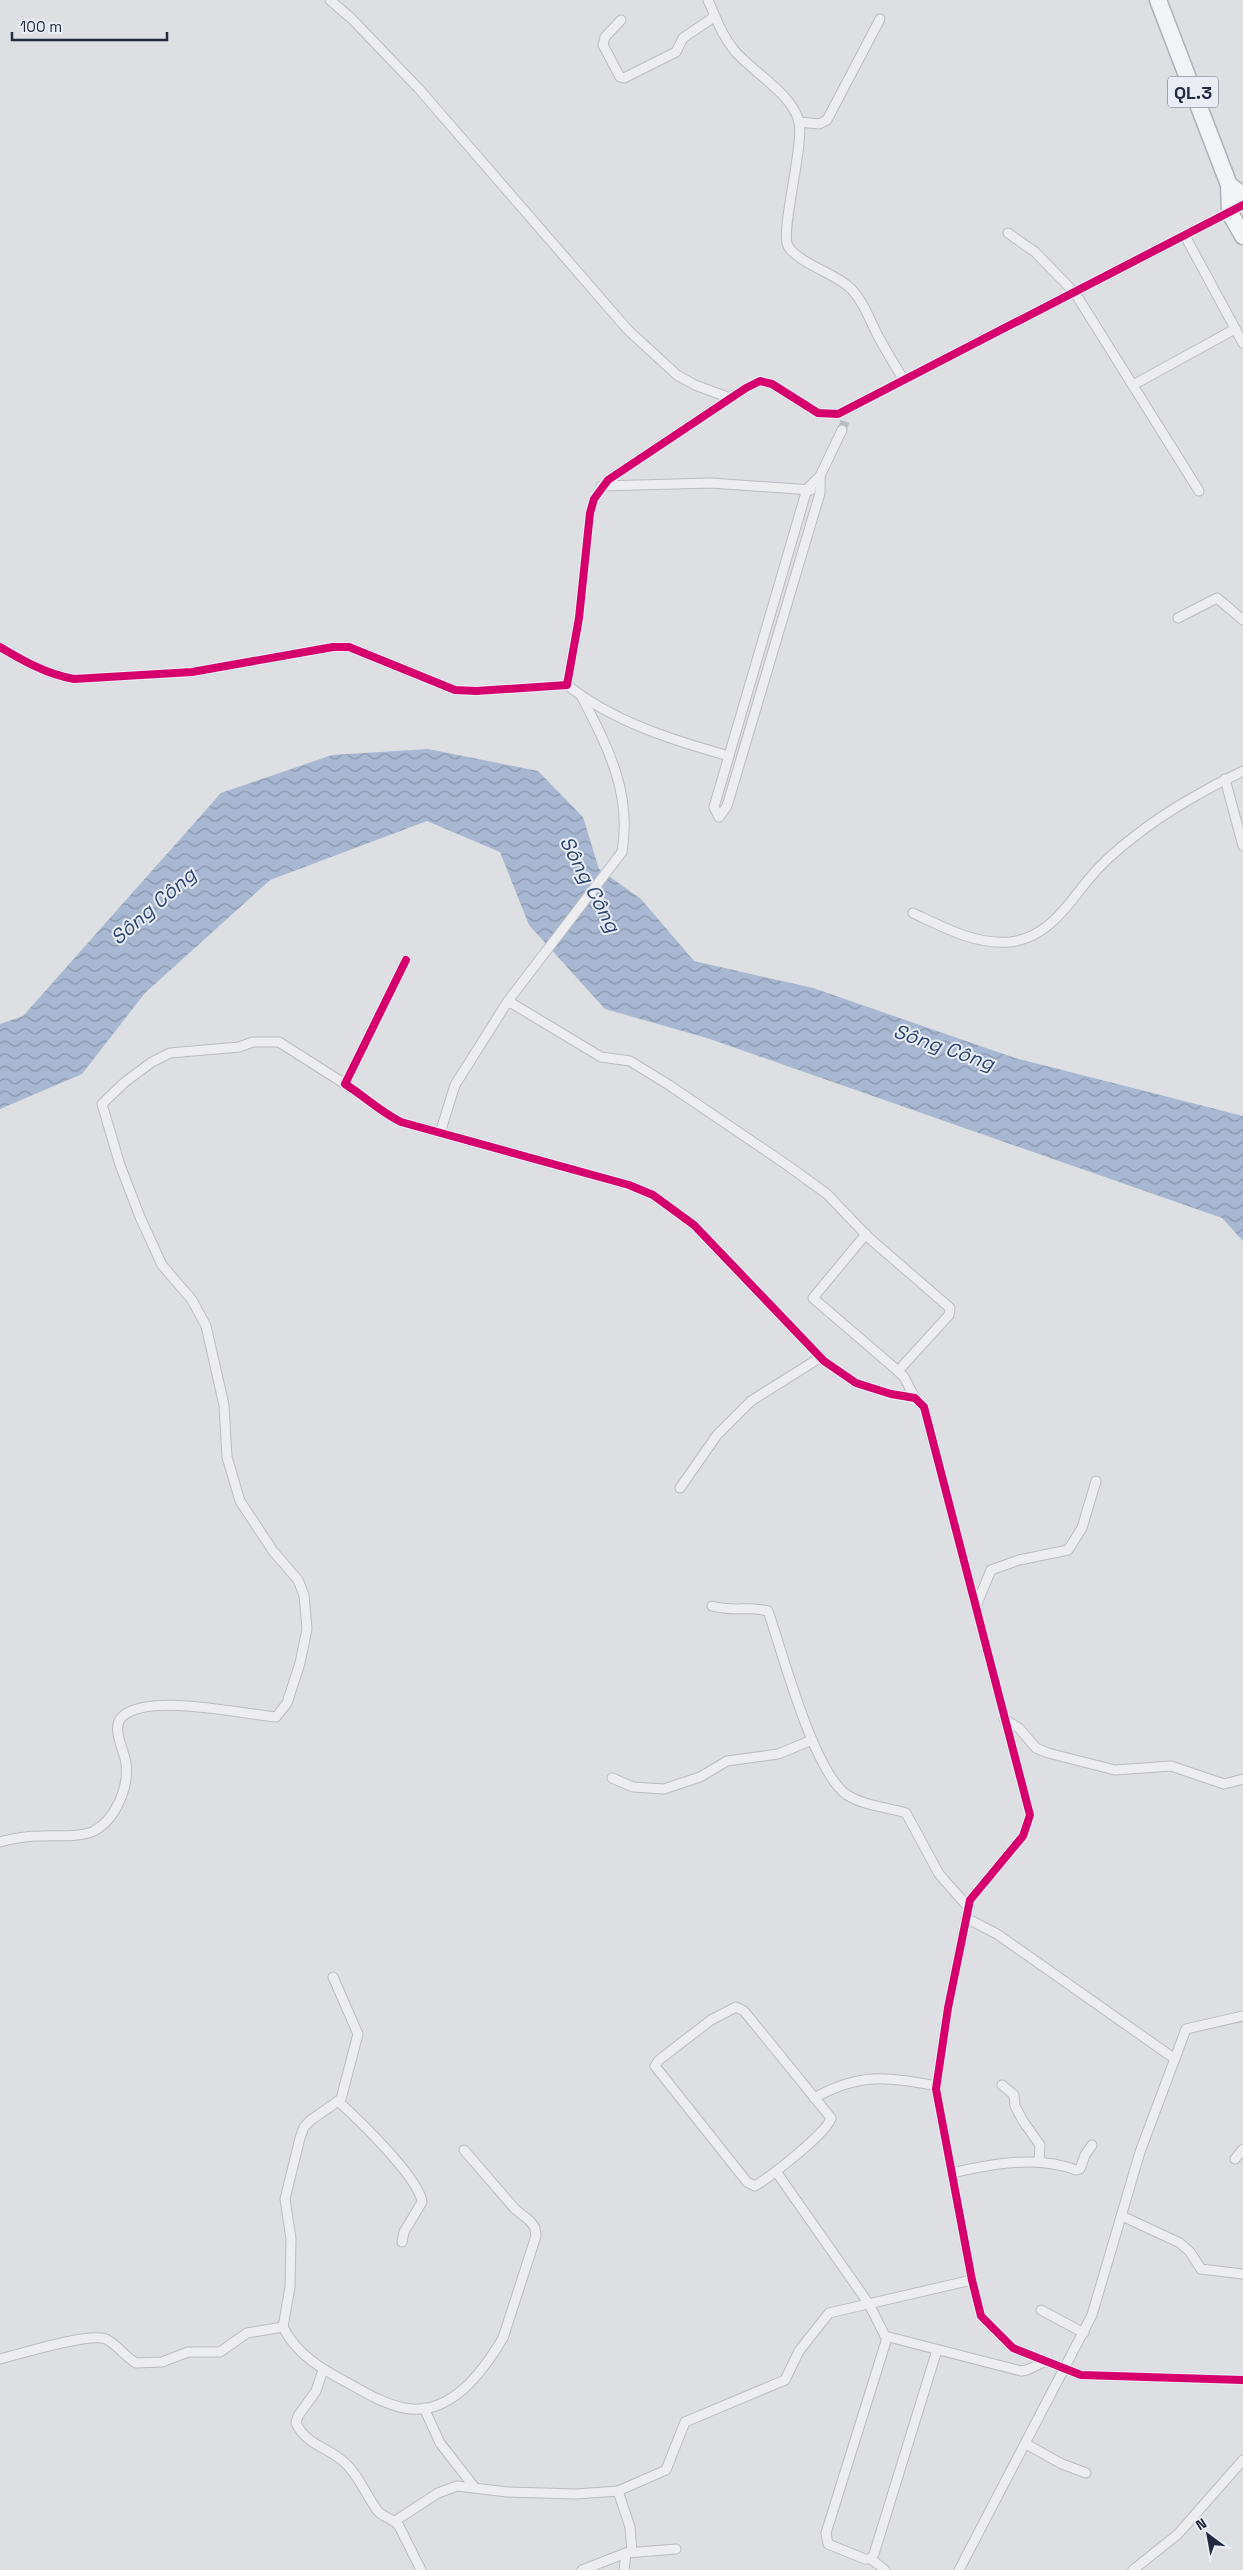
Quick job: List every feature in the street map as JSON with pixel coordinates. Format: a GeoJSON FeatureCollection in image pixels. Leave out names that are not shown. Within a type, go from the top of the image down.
{"type":"FeatureCollection","features":[{"type":"Feature","properties":{"kind":"highway","name":"QL.3"},"geometry":{"type":"LineString","coordinates":[[1158,0],[1229,184],[1243,236]]}},
{"type":"Feature","properties":{"kind":"highway"},"geometry":{"type":"LineString","coordinates":[[1229,184],[1243,195]]}},
{"type":"Feature","properties":{"kind":"street"},"geometry":{"type":"LineString","coordinates":[[330,0],[358,25],[419,89],[640,342],[677,375],[695,385],[730,398]]}},
{"type":"Feature","properties":{"kind":"street"},"geometry":{"type":"LineString","coordinates":[[708,0],[718,29],[749,67],[764,76],[775,86],[798,122],[793,195],[786,236],[787,245],[801,257],[847,286],[859,299],[904,380]]}},
{"type":"Feature","properties":{"kind":"street"},"geometry":{"type":"LineString","coordinates":[[621,20],[605,37],[602,44],[620,77],[624,78],[676,52],[683,38],[714,17]]}},
{"type":"Feature","properties":{"kind":"street"},"geometry":{"type":"LineString","coordinates":[[798,122],[820,124],[828,120],[880,19]]}},
{"type":"Feature","properties":{"kind":"street"},"geometry":{"type":"LineString","coordinates":[[567,685],[579,618],[590,513],[602,486],[701,417],[760,381],[772,384],[818,413],[838,414],[1236,209]]}},
{"type":"Feature","properties":{"kind":"street"},"geometry":{"type":"LineString","coordinates":[[1008,232],[1035,252],[1076,293],[1199,491]]}},
{"type":"Feature","properties":{"kind":"street"},"geometry":{"type":"LineString","coordinates":[[1185,236],[1243,343]]}},
{"type":"Feature","properties":{"kind":"street"},"geometry":{"type":"LineString","coordinates":[[1133,385],[1235,329]]}},
{"type":"Feature","properties":{"kind":"street"},"geometry":{"type":"LineString","coordinates":[[822,473],[807,489],[714,807],[719,817],[727,806],[820,492],[822,473],[844,426],[849,408]]}},
{"type":"Feature","properties":{"kind":"street"},"geometry":{"type":"LineString","coordinates":[[602,486],[711,483],[807,489],[820,492]]}},
{"type":"Feature","properties":{"kind":"street"},"geometry":{"type":"LineString","coordinates":[[1178,618],[1216,598],[1243,620]]}},
{"type":"Feature","properties":{"kind":"street"},"geometry":{"type":"LineString","coordinates":[[0,647],[41,670],[57,676],[74,679],[192,672],[333,647],[349,647],[455,690],[476,691],[567,685],[582,697],[608,712],[673,740],[728,756]]}},
{"type":"Feature","properties":{"kind":"street"},"geometry":{"type":"LineString","coordinates":[[440,1132],[455,1085],[508,1001],[545,950],[622,852],[624,830],[623,797],[616,770],[582,697]]}},
{"type":"Feature","properties":{"kind":"street"},"geometry":{"type":"LineString","coordinates":[[912,913],[949,930],[977,940],[1010,942],[1047,928],[1069,905],[1088,879],[1135,836],[1225,779],[1243,771]]}},
{"type":"Feature","properties":{"kind":"street"},"geometry":{"type":"LineString","coordinates":[[1225,779],[1243,846]]}},
{"type":"Feature","properties":{"kind":"street"},"geometry":{"type":"LineString","coordinates":[[345,1084],[406,960]]}},
{"type":"Feature","properties":{"kind":"street"},"geometry":{"type":"LineString","coordinates":[[508,1001],[601,1058],[630,1061],[669,1085],[827,1194],[866,1234],[951,1311],[898,1371]]}},
{"type":"Feature","properties":{"kind":"street"},"geometry":{"type":"LineString","coordinates":[[0,1842],[14,1838],[68,1836],[92,1832],[106,1822],[116,1808],[124,1786],[126,1764],[117,1730],[122,1717],[129,1712],[169,1706],[208,1707],[248,1715],[276,1717],[284,1708],[293,1686],[307,1629],[304,1595],[298,1580],[273,1551],[240,1501],[227,1457],[224,1406],[206,1326],[192,1300],[162,1265],[140,1217],[120,1165],[102,1104],[145,1067],[170,1053],[239,1047],[253,1042],[279,1042],[401,1122],[629,1185],[653,1195],[694,1225],[821,1358],[856,1383],[891,1394],[915,1398]]}},
{"type":"Feature","properties":{"kind":"street"},"geometry":{"type":"LineString","coordinates":[[866,1234],[813,1298],[898,1371],[904,1377],[915,1398],[924,1407],[1030,1815],[1023,1836],[970,1900],[948,2008],[937,2086],[972,2280],[981,2316],[1013,2348],[1081,2375],[1243,2380]]}},
{"type":"Feature","properties":{"kind":"street"},"geometry":{"type":"LineString","coordinates":[[680,1488],[717,1435],[751,1401],[821,1358]]}},
{"type":"Feature","properties":{"kind":"street"},"geometry":{"type":"LineString","coordinates":[[975,1606],[991,1570],[1019,1560],[1068,1550],[1082,1528],[1096,1481]]}},
{"type":"Feature","properties":{"kind":"street"},"geometry":{"type":"LineString","coordinates":[[712,1606],[730,1611],[756,1608],[768,1611],[822,1765],[835,1784],[848,1796],[870,1805],[906,1813],[939,1874],[968,1908]]}},
{"type":"Feature","properties":{"kind":"street"},"geometry":{"type":"LineString","coordinates":[[1004,1718],[1019,1728],[1036,1748],[1048,1753],[1115,1770],[1171,1766],[1224,1784],[1243,1780]]}},
{"type":"Feature","properties":{"kind":"street"},"geometry":{"type":"LineString","coordinates":[[612,1778],[633,1788],[664,1789],[700,1777],[727,1762],[778,1754],[812,1740]]}},
{"type":"Feature","properties":{"kind":"street"},"geometry":{"type":"LineString","coordinates":[[966,1918],[997,1934],[1175,2059]]}},
{"type":"Feature","properties":{"kind":"street"},"geometry":{"type":"LineString","coordinates":[[333,1977],[358,2034],[338,2101],[304,2127],[298,2146],[285,2199],[290,2239],[290,2287],[283,2327],[292,2341],[322,2370],[386,2403],[405,2408],[424,2408],[441,2404],[460,2393],[495,2351],[503,2338],[536,2236],[535,2228],[530,2221],[515,2209],[464,2150]]}},
{"type":"Feature","properties":{"kind":"street"},"geometry":{"type":"LineString","coordinates":[[736,2006],[744,2011],[814,2098],[831,2118],[830,2123],[776,2173],[755,2186],[746,2182],[656,2069],[656,2064],[711,2020],[736,2006]]}},
{"type":"Feature","properties":{"kind":"street"},"geometry":{"type":"LineString","coordinates":[[959,2570],[1084,2333],[1099,2297],[1140,2152],[1186,2029],[1243,2016]]}},
{"type":"Feature","properties":{"kind":"street"},"geometry":{"type":"LineString","coordinates":[[814,2098],[837,2087],[866,2078],[884,2077],[937,2086]]}},
{"type":"Feature","properties":{"kind":"street"},"geometry":{"type":"LineString","coordinates":[[1002,2085],[1014,2095],[1015,2106],[1040,2145],[1039,2162]]}},
{"type":"Feature","properties":{"kind":"street"},"geometry":{"type":"LineString","coordinates":[[338,2101],[370,2133],[417,2187],[422,2202],[404,2232],[402,2242]]}},
{"type":"Feature","properties":{"kind":"street"},"geometry":{"type":"LineString","coordinates":[[952,2173],[1003,2164],[1039,2162],[1076,2170],[1080,2169],[1085,2155],[1092,2145]]}},
{"type":"Feature","properties":{"kind":"street"},"geometry":{"type":"LineString","coordinates":[[1235,2159],[1243,2149]]}},
{"type":"Feature","properties":{"kind":"street"},"geometry":{"type":"LineString","coordinates":[[776,2173],[869,2304],[887,2338],[826,2533],[828,2544],[865,2559],[871,2559],[885,2570]]}},
{"type":"Feature","properties":{"kind":"street"},"geometry":{"type":"LineString","coordinates":[[1122,2216],[1180,2243],[1190,2252],[1202,2269],[1243,2274]]}},
{"type":"Feature","properties":{"kind":"street"},"geometry":{"type":"LineString","coordinates":[[395,2521],[448,2489],[458,2486],[507,2492],[576,2494],[618,2491],[666,2470],[685,2422],[785,2380],[799,2351],[829,2313],[972,2280]]}},
{"type":"Feature","properties":{"kind":"street"},"geometry":{"type":"LineString","coordinates":[[1041,2310],[1084,2333]]}},
{"type":"Feature","properties":{"kind":"street"},"geometry":{"type":"LineString","coordinates":[[0,2359],[65,2342],[104,2338],[136,2363],[162,2362],[188,2352],[220,2352],[247,2333],[283,2327]]}},
{"type":"Feature","properties":{"kind":"street"},"geometry":{"type":"LineString","coordinates":[[887,2338],[1021,2371],[1046,2361]]}},
{"type":"Feature","properties":{"kind":"street"},"geometry":{"type":"LineString","coordinates":[[871,2559],[936,2350]]}},
{"type":"Feature","properties":{"kind":"street"},"geometry":{"type":"LineString","coordinates":[[322,2370],[316,2391],[298,2416],[296,2424],[307,2440],[345,2462],[378,2512],[395,2521],[421,2570]]}},
{"type":"Feature","properties":{"kind":"street"},"geometry":{"type":"LineString","coordinates":[[424,2408],[440,2443],[475,2488]]}},
{"type":"Feature","properties":{"kind":"street"},"geometry":{"type":"LineString","coordinates":[[1026,2444],[1062,2464],[1086,2473]]}},
{"type":"Feature","properties":{"kind":"street"},"geometry":{"type":"LineString","coordinates":[[1133,2570],[1178,2534],[1243,2460]]}},
{"type":"Feature","properties":{"kind":"street"},"geometry":{"type":"LineString","coordinates":[[618,2491],[630,2526],[629,2553],[624,2570]]}},
{"type":"Feature","properties":{"kind":"street"},"geometry":{"type":"LineString","coordinates":[[582,2570],[629,2553],[676,2550]]}},
{"type":"Feature","properties":{"kind":"water","name":"Sông Công"},"geometry":{"type":"Polygon","coordinates":[[[428,749],[538,771],[583,817],[599,869],[641,899],[694,961],[813,988],[1015,1058],[1243,1116],[1243,1241],[1222,1218],[707,1038],[605,1009],[529,925],[500,852],[427,821],[270,880],[145,993],[82,1074],[0,1109],[0,1024],[23,1016],[221,793],[332,755],[428,749]]]}},
{"type":"Feature","properties":{"kind":"tunnel"},"geometry":{"type":"LineString","coordinates":[[842,430],[845,421]]}},
{"type":"Feature","properties":{"kind":"cycle path"},"geometry":{"type":"LineString","coordinates":[[0,647],[45,670],[74,679],[192,672],[333,647],[349,647],[455,690],[476,691],[567,685],[579,618],[590,513],[594,499],[608,480],[746,388],[760,381],[772,384],[818,413],[838,414],[1243,205]]}},
{"type":"Feature","properties":{"kind":"cycle path"},"geometry":{"type":"LineString","coordinates":[[406,960],[345,1084],[386,1114],[401,1122],[629,1185],[653,1195],[694,1225],[824,1361],[856,1383],[891,1394],[915,1398],[924,1407],[1030,1815],[1023,1836],[970,1900],[948,2008],[936,2089],[972,2280],[981,2316],[1013,2348],[1081,2375],[1243,2380]]}}]}
